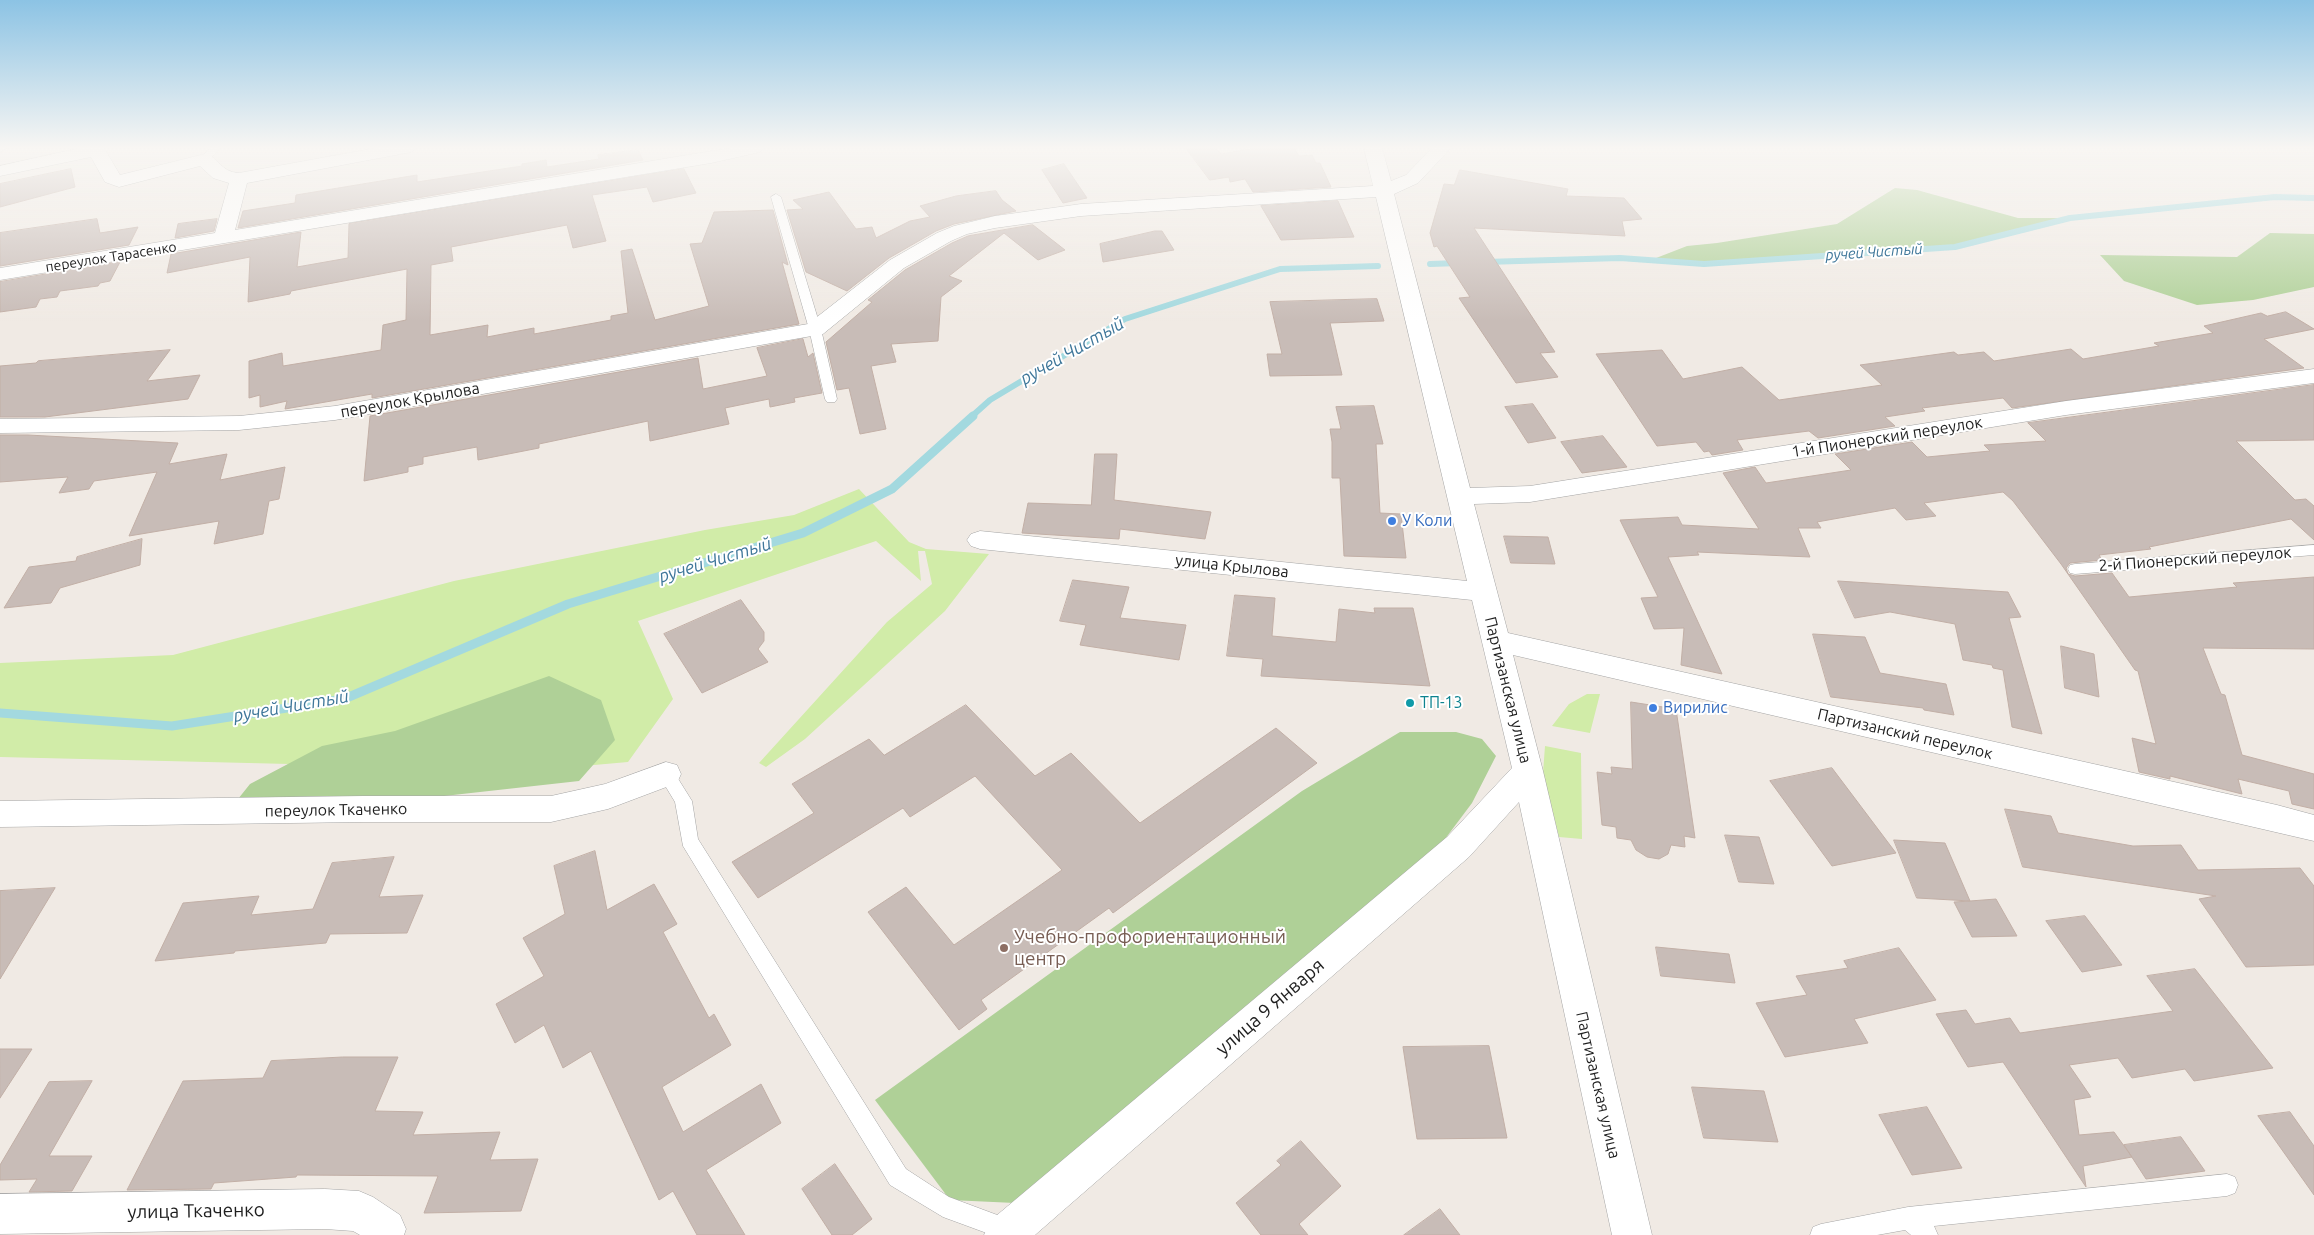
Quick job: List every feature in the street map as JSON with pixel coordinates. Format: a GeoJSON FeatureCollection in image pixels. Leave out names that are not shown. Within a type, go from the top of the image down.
{"type":"FeatureCollection","features":[{"type":"Feature","properties":{"kind":"street"},"geometry":{"type":"LineString","coordinates":[[223,239],[232,206]]}},
{"type":"Feature","properties":{"kind":"street","name":"переулок Тарасенко"},"geometry":{"type":"LineString","coordinates":[[0,274],[223,239],[412,206]]}},
{"type":"Feature","properties":{"kind":"street","name":"переулок Крылова"},"geometry":{"type":"LineString","coordinates":[[0,426],[239,423],[335,413],[815,329],[897,264],[944,236],[961,230],[1030,216],[1081,210],[1151,206]]}},
{"type":"Feature","properties":{"kind":"street","name":"Партизанская улица"},"geometry":{"type":"LineString","coordinates":[[1388,206],[1528,771],[1632,1235]]}},
{"type":"Feature","properties":{"kind":"street","name":"1-й Пионерский переулок"},"geometry":{"type":"LineString","coordinates":[[1460,496],[1530,494],[2066,408],[2314,376]]}},
{"type":"Feature","properties":{"kind":"street","name":"улица Крылова"},"geometry":{"type":"LineString","coordinates":[[980,540],[1484,592]]}},
{"type":"Feature","properties":{"kind":"street","name":"Партизанский переулок"},"geometry":{"type":"LineString","coordinates":[[1496,642],[2267,815],[2314,828]]}},
{"type":"Feature","properties":{"kind":"street","name":"улица 9 Января"},"geometry":{"type":"LineString","coordinates":[[1007,1233],[1458,847],[1528,771]]}},
{"type":"Feature","properties":{"kind":"street","name":"переулок Ткаченко"},"geometry":{"type":"LineString","coordinates":[[0,814],[363,808],[551,809],[608,796],[666,774]]}},
{"type":"Feature","properties":{"kind":"street","name":"улица Ткаченко"},"geometry":{"type":"LineString","coordinates":[[0,1214],[325,1209],[359,1211],[387,1232]]}},
{"type":"Feature","properties":{"kind":"lane"},"geometry":{"type":"LineString","coordinates":[[779,206],[815,329],[831,399]]}},
{"type":"Feature","properties":{"kind":"lane","name":"2-й Пионерский переулок"},"geometry":{"type":"LineString","coordinates":[[2075,568],[2314,550]]}},
{"type":"Feature","properties":{"kind":"lane"},"geometry":{"type":"LineString","coordinates":[[666,774],[683,801],[689,841],[898,1177],[943,1206],[1007,1233]]}},
{"type":"Feature","properties":{"kind":"lane"},"geometry":{"type":"LineString","coordinates":[[1821,1235],[1908,1218],[2227,1185]]}},
{"type":"Feature","properties":{"kind":"lane"},"geometry":{"type":"LineString","coordinates":[[1908,1218],[1928,1235]]}},
{"type":"Feature","properties":{"kind":"green space"},"geometry":{"type":"Polygon","coordinates":[[[1867,206],[1973,206],[2018,218],[2070,218],[1955,247],[1704,264],[1651,260],[1687,246],[1837,224],[1867,206]]]}},
{"type":"Feature","properties":{"kind":"green space"},"geometry":{"type":"Polygon","coordinates":[[[2270,233],[2314,234],[2314,287],[2253,300],[2197,305],[2124,281],[2100,255],[2237,257],[2270,233]]]}},
{"type":"Feature","properties":{"kind":"green space"},"geometry":{"type":"Polygon","coordinates":[[[859,489],[909,542],[926,549],[989,554],[945,611],[805,739],[766,767],[759,763],[887,622],[932,584],[925,551],[918,551],[921,581],[876,541],[638,621],[673,699],[628,762],[538,770],[0,757],[0,663],[173,655],[454,581],[705,530],[794,515],[859,489]]]}},
{"type":"Feature","properties":{"kind":"green space"},"geometry":{"type":"Polygon","coordinates":[[[549,676],[601,700],[615,740],[579,781],[435,797],[275,797],[234,804],[250,784],[322,746],[395,731],[549,676]]]}},
{"type":"Feature","properties":{"kind":"green space"},"geometry":{"type":"Polygon","coordinates":[[[1587,694],[1600,694],[1590,733],[1552,726],[1569,704],[1587,694]]]}},
{"type":"Feature","properties":{"kind":"green space"},"geometry":{"type":"Polygon","coordinates":[[[1400,732],[1456,732],[1482,739],[1496,756],[1472,803],[1439,847],[1015,1203],[950,1200],[875,1100],[1302,791],[1400,732]]]}},
{"type":"Feature","properties":{"kind":"green space"},"geometry":{"type":"Polygon","coordinates":[[[1545,746],[1581,753],[1582,839],[1559,837],[1543,773],[1545,746]]]}},
{"type":"Feature","properties":{"kind":"building"},"geometry":{"type":"Polygon","coordinates":[[[278,206],[371,206],[238,228],[243,211],[278,206]]]}},
{"type":"Feature","properties":{"kind":"building"},"geometry":{"type":"Polygon","coordinates":[[[461,206],[595,206],[606,241],[573,248],[567,225],[451,247],[453,261],[431,265],[430,335],[488,325],[487,337],[534,328],[534,334],[611,320],[611,316],[628,313],[621,251],[632,249],[655,320],[709,306],[690,244],[702,243],[714,212],[773,210],[788,265],[782,262],[799,324],[372,398],[372,394],[285,409],[287,401],[260,407],[260,395],[249,398],[249,361],[282,353],[283,366],[381,350],[383,325],[406,320],[407,269],[291,291],[290,294],[248,302],[250,257],[167,273],[171,254],[301,232],[297,267],[348,258],[349,224],[461,206]]]}},
{"type":"Feature","properties":{"kind":"building"},"geometry":{"type":"Polygon","coordinates":[[[799,206],[839,206],[856,229],[872,227],[876,238],[910,221],[930,217],[920,206],[1009,206],[1016,211],[954,224],[936,231],[889,258],[847,291],[806,272],[787,210],[803,209],[799,206]]]}},
{"type":"Feature","properties":{"kind":"building"},"geometry":{"type":"Polygon","coordinates":[[[1261,206],[1340,206],[1354,237],[1281,240],[1261,206]]]}},
{"type":"Feature","properties":{"kind":"building"},"geometry":{"type":"Polygon","coordinates":[[[1438,206],[1631,206],[1642,219],[1622,221],[1625,236],[1474,228],[1555,352],[1540,353],[1558,377],[1516,383],[1459,298],[1470,297],[1437,246],[1434,247],[1430,233],[1438,206]]]}},
{"type":"Feature","properties":{"kind":"building"},"geometry":{"type":"Polygon","coordinates":[[[97,219],[100,233],[138,227],[129,245],[0,266],[0,233],[97,219]]]}},
{"type":"Feature","properties":{"kind":"building"},"geometry":{"type":"Polygon","coordinates":[[[217,219],[214,231],[175,238],[178,224],[217,219]]]}},
{"type":"Feature","properties":{"kind":"building"},"geometry":{"type":"Polygon","coordinates":[[[1033,225],[1065,250],[1038,260],[1004,233],[949,276],[962,281],[941,297],[938,341],[891,344],[896,362],[871,366],[886,429],[860,434],[849,388],[837,390],[826,342],[872,302],[868,300],[905,270],[952,243],[968,236],[1033,225]]]}},
{"type":"Feature","properties":{"kind":"building"},"geometry":{"type":"Polygon","coordinates":[[[1162,231],[1174,250],[1103,262],[1100,244],[1162,231]]]}},
{"type":"Feature","properties":{"kind":"building"},"geometry":{"type":"Polygon","coordinates":[[[120,262],[110,281],[100,283],[98,286],[60,291],[57,297],[40,299],[36,307],[0,312],[0,282],[120,262]]]}},
{"type":"Feature","properties":{"kind":"building"},"geometry":{"type":"Polygon","coordinates":[[[1377,299],[1384,321],[1330,323],[1342,375],[1270,376],[1267,354],[1282,354],[1270,302],[1377,299]]]}},
{"type":"Feature","properties":{"kind":"building"},"geometry":{"type":"Polygon","coordinates":[[[2286,312],[2314,329],[2264,339],[2304,368],[2012,408],[2003,398],[1922,408],[1925,411],[1885,417],[1895,426],[1818,438],[1809,431],[1737,440],[1743,450],[1712,455],[1709,451],[1704,452],[1696,442],[1657,446],[1596,354],[1662,350],[1683,379],[1742,367],[1779,400],[1882,385],[1860,365],[1954,352],[1958,355],[1984,352],[1994,361],[2071,349],[2083,359],[2159,346],[2154,343],[2213,333],[2204,326],[2261,313],[2267,316],[2286,312]]]}},
{"type":"Feature","properties":{"kind":"building"},"geometry":{"type":"Polygon","coordinates":[[[803,339],[808,357],[813,353],[822,393],[794,398],[795,402],[770,407],[769,399],[725,408],[729,424],[650,441],[648,421],[539,444],[539,448],[478,460],[477,447],[423,457],[423,464],[408,467],[408,472],[364,481],[370,416],[698,358],[703,389],[767,376],[757,348],[803,339]]]}},
{"type":"Feature","properties":{"kind":"building"},"geometry":{"type":"Polygon","coordinates":[[[170,350],[147,381],[200,375],[188,399],[45,417],[0,417],[0,366],[170,350]]]}},
{"type":"Feature","properties":{"kind":"building"},"geometry":{"type":"Polygon","coordinates":[[[2314,385],[2314,440],[2236,441],[2295,500],[2306,499],[2314,506],[2314,540],[2291,519],[2149,547],[2151,549],[2099,555],[2102,560],[2070,563],[2066,568],[2068,574],[2075,576],[2112,573],[2129,597],[2237,587],[2233,583],[2314,577],[2314,649],[2203,648],[2221,694],[2225,695],[2242,755],[2314,774],[2314,809],[2292,804],[2289,791],[2238,779],[2242,794],[2170,776],[2170,779],[2139,772],[2132,738],[2156,744],[2138,671],[2135,670],[2061,564],[2013,501],[2003,492],[1924,503],[1936,516],[1906,520],[1895,508],[1817,522],[1821,528],[1798,528],[1810,557],[1697,552],[1699,555],[1668,557],[1722,674],[1681,665],[1684,628],[1654,629],[1641,598],[1658,597],[1620,520],[1678,517],[1682,525],[1759,529],[1723,473],[1755,467],[1766,483],[1851,470],[1835,454],[1912,442],[1927,457],[1990,451],[1984,445],[2046,441],[2028,423],[2314,385]]]}},
{"type":"Feature","properties":{"kind":"building"},"geometry":{"type":"Polygon","coordinates":[[[1533,404],[1556,438],[1528,443],[1505,407],[1533,404]]]}},
{"type":"Feature","properties":{"kind":"building"},"geometry":{"type":"Polygon","coordinates":[[[1374,406],[1383,444],[1376,444],[1380,513],[1401,514],[1406,558],[1344,556],[1340,478],[1332,478],[1330,429],[1341,429],[1336,407],[1374,406]]]}},
{"type":"Feature","properties":{"kind":"building"},"geometry":{"type":"Polygon","coordinates":[[[0,435],[178,443],[169,464],[227,454],[220,480],[285,467],[279,499],[269,501],[263,534],[214,544],[219,521],[129,536],[157,472],[94,481],[89,489],[59,493],[68,477],[0,482],[0,435]]]}},
{"type":"Feature","properties":{"kind":"building"},"geometry":{"type":"Polygon","coordinates":[[[1603,436],[1627,467],[1582,473],[1561,442],[1603,436]]]}},
{"type":"Feature","properties":{"kind":"building"},"geometry":{"type":"Polygon","coordinates":[[[1095,454],[1117,454],[1114,500],[1211,512],[1205,539],[1120,529],[1119,539],[1022,533],[1028,503],[1091,505],[1095,454]]]}},
{"type":"Feature","properties":{"kind":"building"},"geometry":{"type":"Polygon","coordinates":[[[1504,536],[1548,537],[1555,564],[1511,563],[1504,536]]]}},
{"type":"Feature","properties":{"kind":"building"},"geometry":{"type":"Polygon","coordinates":[[[142,539],[140,565],[60,588],[51,603],[4,608],[29,567],[76,561],[77,557],[142,539]]]}},
{"type":"Feature","properties":{"kind":"building"},"geometry":{"type":"Polygon","coordinates":[[[1073,580],[1129,587],[1120,618],[1186,625],[1179,660],[1080,645],[1086,625],[1060,621],[1073,580]]]}},
{"type":"Feature","properties":{"kind":"building"},"geometry":{"type":"Polygon","coordinates":[[[1838,581],[2008,592],[2021,617],[2009,618],[2042,734],[2012,727],[2003,670],[1993,668],[1992,665],[1963,660],[1955,624],[1890,612],[1855,618],[1838,581]]]}},
{"type":"Feature","properties":{"kind":"building"},"geometry":{"type":"Polygon","coordinates":[[[1235,595],[1275,598],[1272,636],[1336,642],[1339,609],[1375,613],[1374,608],[1413,608],[1430,686],[1261,676],[1263,659],[1227,656],[1235,595]]]}},
{"type":"Feature","properties":{"kind":"building"},"geometry":{"type":"Polygon","coordinates":[[[741,600],[764,632],[764,641],[758,649],[768,662],[702,693],[664,634],[741,600]]]}},
{"type":"Feature","properties":{"kind":"building"},"geometry":{"type":"Polygon","coordinates":[[[1813,634],[1865,637],[1880,673],[1946,684],[1954,715],[1924,710],[1923,708],[1831,697],[1813,634]]]}},
{"type":"Feature","properties":{"kind":"building"},"geometry":{"type":"Polygon","coordinates":[[[2061,646],[2094,654],[2099,697],[2065,688],[2061,646]]]}},
{"type":"Feature","properties":{"kind":"building"},"geometry":{"type":"Polygon","coordinates":[[[1631,702],[1676,709],[1695,838],[1684,836],[1685,847],[1671,845],[1668,854],[1659,859],[1647,857],[1636,850],[1631,840],[1617,838],[1616,827],[1602,825],[1597,772],[1612,774],[1611,767],[1632,769],[1631,702]]]}},
{"type":"Feature","properties":{"kind":"building"},"geometry":{"type":"Polygon","coordinates":[[[966,705],[1035,776],[1071,753],[1140,823],[1276,728],[1317,763],[1113,913],[1109,908],[981,1000],[987,1009],[959,1030],[868,912],[906,887],[954,945],[1062,870],[975,776],[910,817],[903,808],[758,898],[732,862],[814,813],[792,784],[869,739],[884,755],[966,705]]]}},
{"type":"Feature","properties":{"kind":"building"},"geometry":{"type":"Polygon","coordinates":[[[1832,768],[1896,853],[1832,866],[1770,781],[1832,768]]]}},
{"type":"Feature","properties":{"kind":"building"},"geometry":{"type":"Polygon","coordinates":[[[2005,809],[2051,816],[2058,833],[2133,846],[2181,845],[2198,870],[2300,868],[2314,886],[2314,965],[2246,967],[2199,899],[2216,896],[2023,867],[2005,809]]]}},
{"type":"Feature","properties":{"kind":"building"},"geometry":{"type":"Polygon","coordinates":[[[1725,835],[1759,837],[1774,884],[1739,882],[1725,835]]]}},
{"type":"Feature","properties":{"kind":"building"},"geometry":{"type":"Polygon","coordinates":[[[1894,840],[1945,843],[1970,901],[1917,898],[1894,840]]]}},
{"type":"Feature","properties":{"kind":"building"},"geometry":{"type":"Polygon","coordinates":[[[595,851],[607,910],[654,884],[677,924],[663,932],[709,1018],[714,1014],[731,1045],[662,1087],[683,1132],[761,1084],[781,1123],[706,1170],[745,1235],[697,1235],[673,1191],[659,1200],[591,1051],[563,1068],[544,1025],[515,1043],[496,1004],[544,976],[523,938],[565,914],[554,866],[595,851]]]}},
{"type":"Feature","properties":{"kind":"building"},"geometry":{"type":"Polygon","coordinates":[[[394,857],[379,897],[423,895],[407,933],[330,934],[326,943],[235,951],[234,953],[155,961],[183,903],[259,896],[251,915],[313,909],[332,863],[394,857]]]}},
{"type":"Feature","properties":{"kind":"building"},"geometry":{"type":"Polygon","coordinates":[[[55,888],[0,979],[0,891],[55,888]]]}},
{"type":"Feature","properties":{"kind":"building"},"geometry":{"type":"Polygon","coordinates":[[[1996,899],[2017,936],[1972,937],[1954,902],[1996,899]]]}},
{"type":"Feature","properties":{"kind":"building"},"geometry":{"type":"Polygon","coordinates":[[[2085,916],[2122,965],[2082,972],[2046,921],[2085,916]]]}},
{"type":"Feature","properties":{"kind":"building"},"geometry":{"type":"Polygon","coordinates":[[[1656,947],[1729,954],[1735,983],[1661,976],[1656,947]]]}},
{"type":"Feature","properties":{"kind":"building"},"geometry":{"type":"Polygon","coordinates":[[[1899,948],[1936,1000],[1854,1019],[1868,1043],[1785,1057],[1756,1003],[1807,995],[1796,976],[1848,968],[1844,961],[1899,948]]]}},
{"type":"Feature","properties":{"kind":"building"},"geometry":{"type":"Polygon","coordinates":[[[2195,969],[2273,1068],[2194,1081],[2185,1069],[2132,1078],[2118,1058],[2069,1065],[2091,1097],[2074,1100],[2079,1135],[2114,1132],[2132,1157],[2083,1166],[2086,1187],[2003,1062],[1968,1067],[1936,1014],[1966,1010],[1975,1024],[2010,1018],[2020,1033],[2173,1011],[2147,976],[2195,969]]]}},
{"type":"Feature","properties":{"kind":"building"},"geometry":{"type":"Polygon","coordinates":[[[1489,1046],[1507,1138],[1417,1139],[1403,1047],[1489,1046]]]}},
{"type":"Feature","properties":{"kind":"building"},"geometry":{"type":"Polygon","coordinates":[[[0,1049],[32,1049],[0,1098],[0,1049]]]}},
{"type":"Feature","properties":{"kind":"building"},"geometry":{"type":"Polygon","coordinates":[[[343,1057],[398,1057],[375,1111],[423,1112],[413,1135],[500,1132],[490,1160],[538,1159],[521,1211],[424,1213],[438,1176],[297,1175],[296,1177],[214,1183],[211,1189],[127,1190],[183,1081],[263,1078],[271,1061],[343,1057]]]}},
{"type":"Feature","properties":{"kind":"building"},"geometry":{"type":"Polygon","coordinates":[[[92,1081],[49,1156],[92,1156],[72,1191],[29,1192],[37,1179],[0,1180],[0,1165],[49,1082],[92,1081]]]}},
{"type":"Feature","properties":{"kind":"building"},"geometry":{"type":"Polygon","coordinates":[[[1692,1087],[1764,1091],[1778,1142],[1704,1138],[1692,1087]]]}},
{"type":"Feature","properties":{"kind":"building"},"geometry":{"type":"Polygon","coordinates":[[[1927,1107],[1962,1168],[1912,1175],[1879,1115],[1927,1107]]]}},
{"type":"Feature","properties":{"kind":"building"},"geometry":{"type":"Polygon","coordinates":[[[2290,1112],[2314,1146],[2314,1195],[2258,1116],[2290,1112]]]}},
{"type":"Feature","properties":{"kind":"building"},"geometry":{"type":"Polygon","coordinates":[[[2181,1137],[2205,1171],[2146,1179],[2124,1145],[2181,1137]]]}},
{"type":"Feature","properties":{"kind":"building"},"geometry":{"type":"Polygon","coordinates":[[[1301,1141],[1341,1186],[1299,1224],[1308,1235],[1261,1235],[1236,1203],[1281,1165],[1277,1161],[1301,1141]]]}},
{"type":"Feature","properties":{"kind":"building"},"geometry":{"type":"Polygon","coordinates":[[[835,1164],[872,1219],[852,1235],[832,1235],[802,1189],[835,1164]]]}},
{"type":"Feature","properties":{"kind":"building"},"geometry":{"type":"Polygon","coordinates":[[[1440,1209],[1460,1235],[1404,1235],[1440,1209]]]}},
{"type":"Feature","properties":{"kind":"waterway","name":"ручей Чистый"},"geometry":{"type":"LineString","coordinates":[[1485,262],[1620,258],[1704,264],[1955,247],[2070,218],[2191,206]]}},
{"type":"Feature","properties":{"kind":"waterway","name":"ручей Чистый"},"geometry":{"type":"LineString","coordinates":[[1430,264],[1459,263]]}},
{"type":"Feature","properties":{"kind":"waterway","name":"ручей Чистый"},"geometry":{"type":"LineString","coordinates":[[971,417],[990,400],[1125,319],[1280,269],[1378,266]]}},
{"type":"Feature","properties":{"kind":"waterway","name":"ручей Чистый"},"geometry":{"type":"LineString","coordinates":[[0,713],[172,726],[344,699],[568,604],[803,533],[892,489],[973,416]]}},
{"type":"Feature","properties":{"kind":"place","name":"У Коли"},"geometry":{"type":"Point","coordinates":[1392,521]}},
{"type":"Feature","properties":{"kind":"place","name":"ТП-13"},"geometry":{"type":"Point","coordinates":[1410,703]}},
{"type":"Feature","properties":{"kind":"place","name":"Вирилис"},"geometry":{"type":"Point","coordinates":[1653,708]}},
{"type":"Feature","properties":{"kind":"place","name":"Учебно-профориентационный центр"},"geometry":{"type":"Point","coordinates":[1004,948]}}]}
